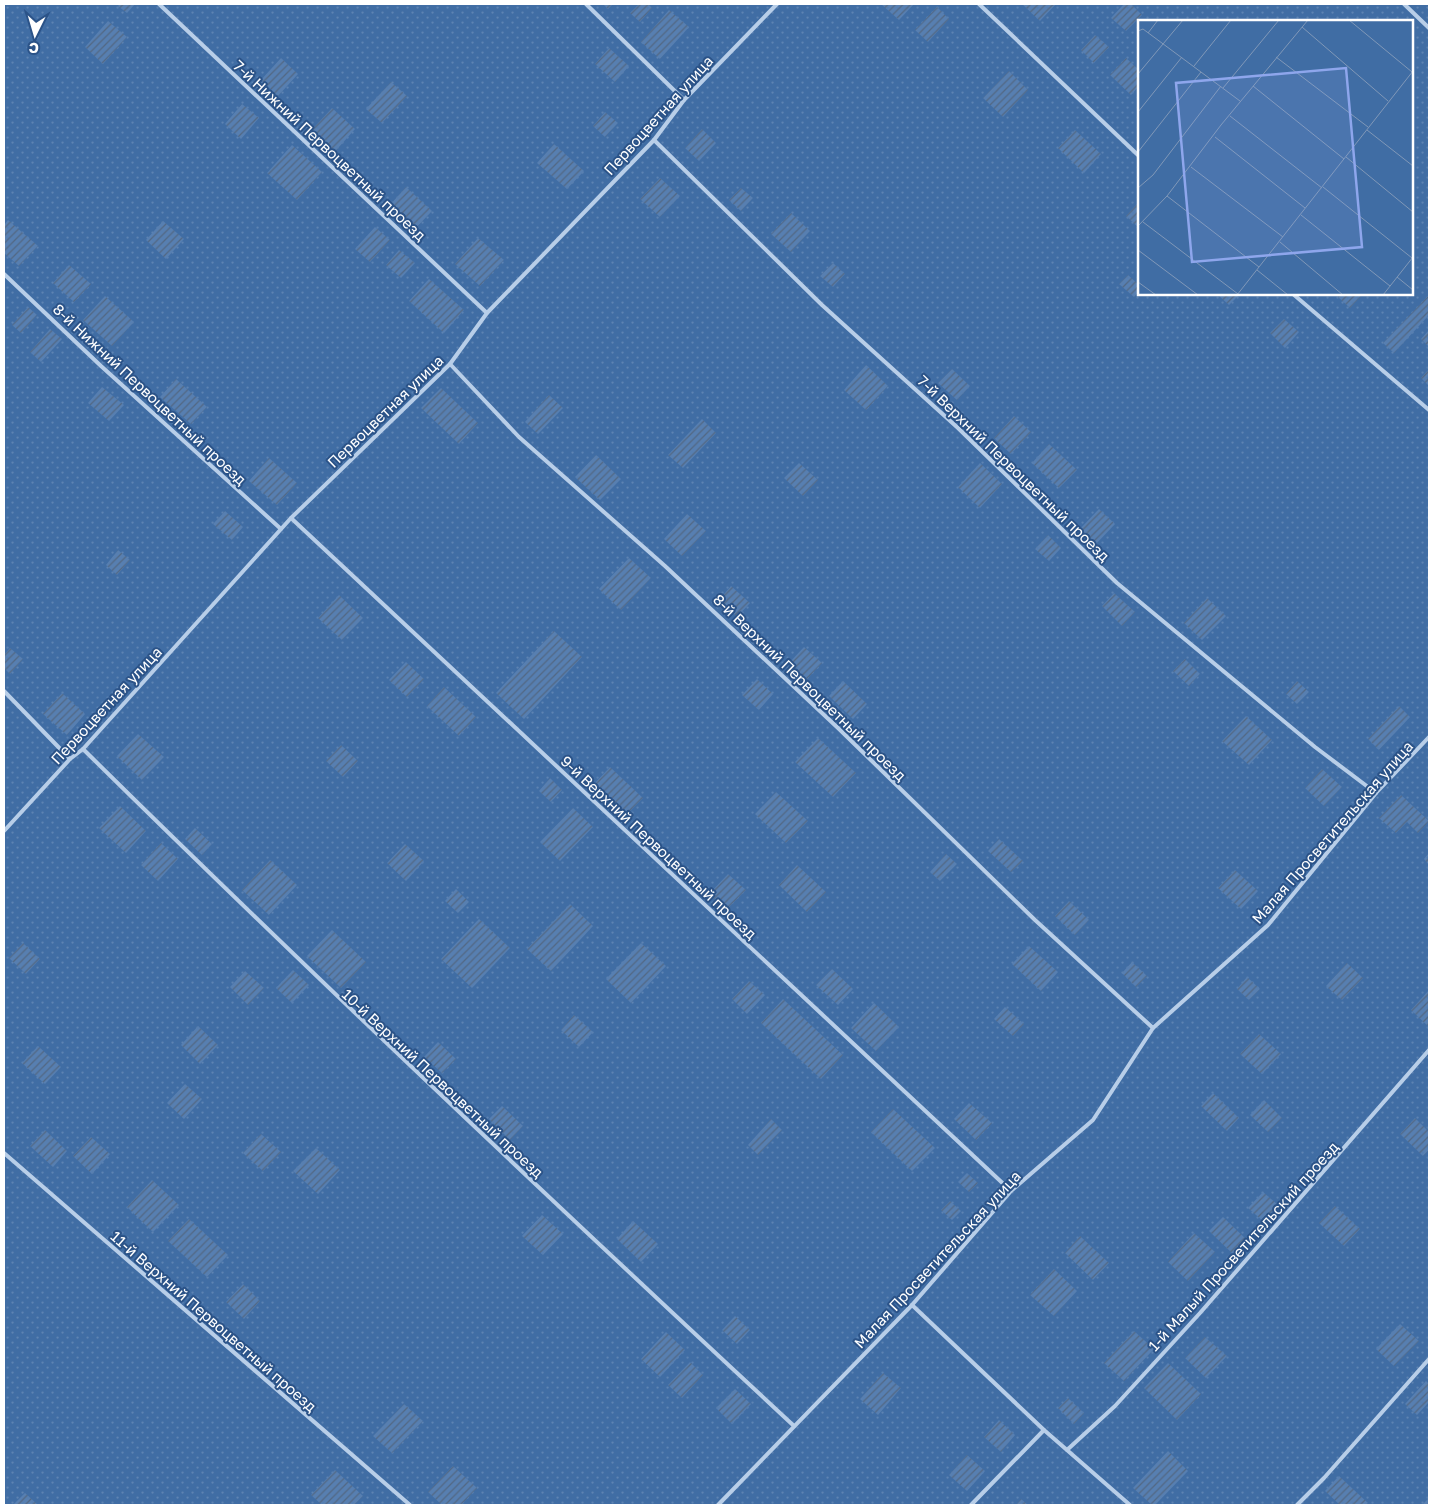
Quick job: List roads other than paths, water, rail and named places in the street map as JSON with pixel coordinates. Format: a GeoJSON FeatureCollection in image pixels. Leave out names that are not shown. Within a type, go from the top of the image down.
{"type":"FeatureCollection","features":[{"type":"Feature","properties":{"kind":"lane","name":"7-й Нижний Первоцветный проезд"},"geometry":{"type":"LineString","coordinates":[[159,4],[487,313]]}},
{"type":"Feature","properties":{"kind":"lane"},"geometry":{"type":"LineString","coordinates":[[586,4],[684,100]]}},
{"type":"Feature","properties":{"kind":"lane","name":"Первоцветная улица"},"geometry":{"type":"LineString","coordinates":[[4,831],[70,759],[83,749],[291,518],[450,364],[487,313],[654,140],[684,100],[777,4]]}},
{"type":"Feature","properties":{"kind":"lane"},"geometry":{"type":"LineString","coordinates":[[979,4],[1138,155]]}},
{"type":"Feature","properties":{"kind":"lane"},"geometry":{"type":"LineString","coordinates":[[1404,4],[1429,28]]}},
{"type":"Feature","properties":{"kind":"lane","name":"7-й Верхний Первоцветный проезд"},"geometry":{"type":"LineString","coordinates":[[654,140],[822,305],[958,428],[1117,583],[1315,747],[1376,793]]}},
{"type":"Feature","properties":{"kind":"lane","name":"8-й Нижний Первоцветный проезд"},"geometry":{"type":"LineString","coordinates":[[4,274],[101,366],[281,529]]}},
{"type":"Feature","properties":{"kind":"lane"},"geometry":{"type":"LineString","coordinates":[[1295,295],[1429,410]]}},
{"type":"Feature","properties":{"kind":"lane","name":"8-й Верхний Первоцветный проезд"},"geometry":{"type":"LineString","coordinates":[[450,364],[519,436],[694,593],[838,728],[1035,920],[1153,1028]]}},
{"type":"Feature","properties":{"kind":"lane","name":"9-й Верхний Первоцветный проезд"},"geometry":{"type":"LineString","coordinates":[[291,518],[1011,1192]]}},
{"type":"Feature","properties":{"kind":"lane"},"geometry":{"type":"LineString","coordinates":[[4,691],[70,759]]}},
{"type":"Feature","properties":{"kind":"lane","name":"Малая Просветительская улица"},"geometry":{"type":"LineString","coordinates":[[718,1505],[912,1305],[1011,1192],[1093,1120],[1153,1028],[1268,925],[1376,793],[1429,737]]}},
{"type":"Feature","properties":{"kind":"lane","name":"10-й Верхний Первоцветный проезд"},"geometry":{"type":"LineString","coordinates":[[83,749],[271,935],[530,1181],[794,1426]]}},
{"type":"Feature","properties":{"kind":"lane","name":"1-й Малый Просветительский проезд"},"geometry":{"type":"LineString","coordinates":[[1067,1450],[1115,1406],[1200,1313],[1429,1050]]}},
{"type":"Feature","properties":{"kind":"lane","name":"11-й Верхний Первоцветный проезд"},"geometry":{"type":"LineString","coordinates":[[4,1153],[410,1505]]}},
{"type":"Feature","properties":{"kind":"lane"},"geometry":{"type":"LineString","coordinates":[[912,1305],[1044,1430],[1130,1505]]}},
{"type":"Feature","properties":{"kind":"lane"},"geometry":{"type":"LineString","coordinates":[[1297,1505],[1324,1478],[1429,1359]]}},
{"type":"Feature","properties":{"kind":"lane"},"geometry":{"type":"LineString","coordinates":[[971,1505],[1044,1430]]}}]}
